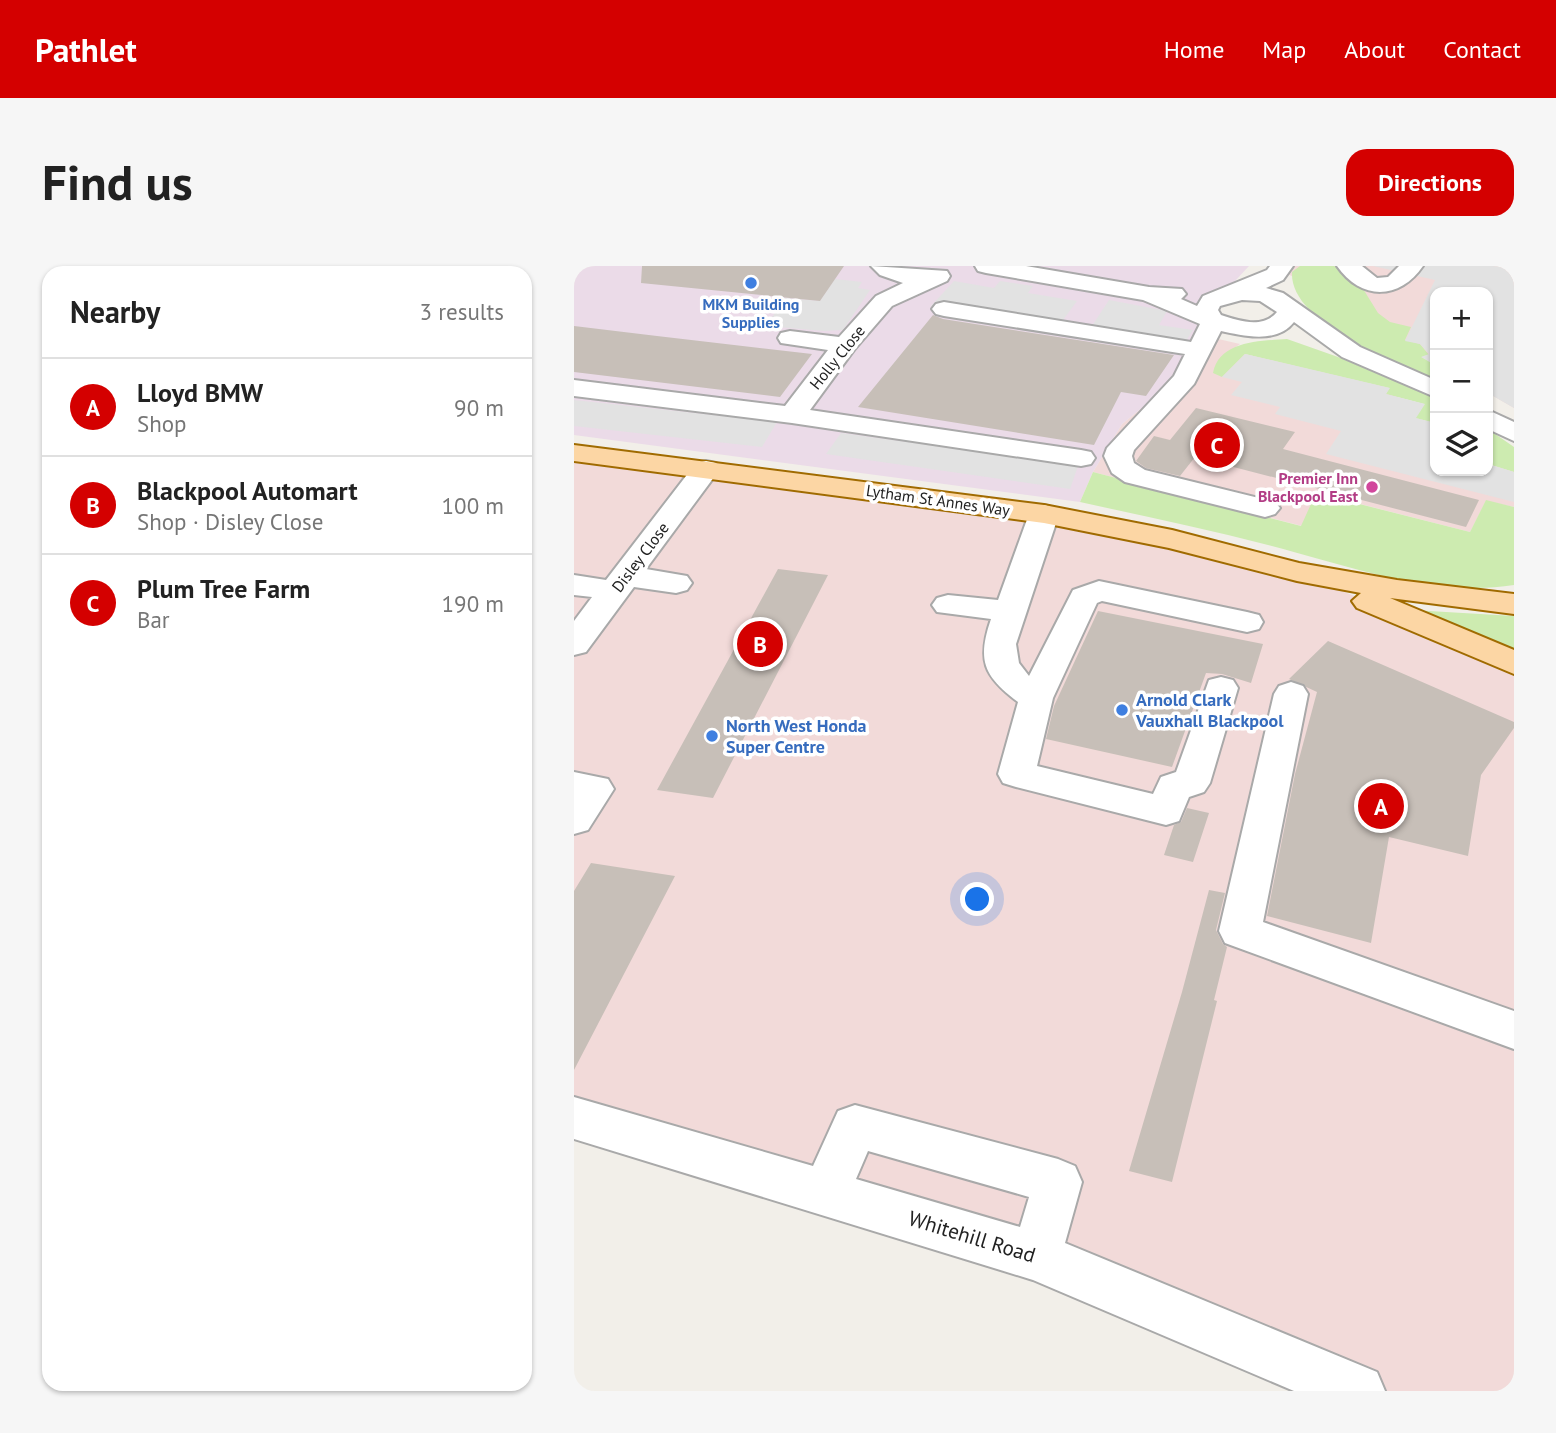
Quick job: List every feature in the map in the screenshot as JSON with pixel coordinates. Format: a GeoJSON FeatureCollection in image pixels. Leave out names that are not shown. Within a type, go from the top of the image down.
{"type":"FeatureCollection","features":[{"type":"Feature","properties":{"kind":"main road","name":"Lytham St Annes Way"},"geometry":{"type":"LineString","coordinates":[[574,453],[1044,514],[1172,539],[1297,572],[1396,590],[1514,604]]}},
{"type":"Feature","properties":{"kind":"main road","name":"Lytham St Annes Way"},"geometry":{"type":"LineString","coordinates":[[1297,572],[1514,663]]}},
{"type":"Feature","properties":{"kind":"street"},"geometry":{"type":"LineString","coordinates":[[1348,266],[1372,285],[1395,283],[1412,266]]}},
{"type":"Feature","properties":{"kind":"street"},"geometry":{"type":"LineString","coordinates":[[884,268],[911,278],[964,271],[1104,286],[1149,294],[1229,294],[1279,286]]}},
{"type":"Feature","properties":{"kind":"street","name":"Holly Close"},"geometry":{"type":"LineString","coordinates":[[884,268],[884,301]]}},
{"type":"Feature","properties":{"kind":"street","name":"Holly Close"},"geometry":{"type":"LineString","coordinates":[[792,415],[845,345],[884,301],[964,271]]}},
{"type":"Feature","properties":{"kind":"street"},"geometry":{"type":"LineString","coordinates":[[1071,329],[1104,286]]}},
{"type":"Feature","properties":{"kind":"street"},"geometry":{"type":"LineString","coordinates":[[944,309],[1190,351],[1286,321],[1289,312],[1279,286]]}},
{"type":"Feature","properties":{"kind":"street"},"geometry":{"type":"LineString","coordinates":[[1279,286],[1351,352]]}},
{"type":"Feature","properties":{"kind":"street"},"geometry":{"type":"LineString","coordinates":[[1149,294],[1232,328],[1263,330],[1351,352],[1430,387]]}},
{"type":"Feature","properties":{"kind":"street"},"geometry":{"type":"LineString","coordinates":[[1212,319],[1206,310],[1211,301],[1229,294]]}},
{"type":"Feature","properties":{"kind":"street"},"geometry":{"type":"LineString","coordinates":[[1212,319],[1190,351],[1185,379],[1121,448],[1118,456],[1122,467],[1135,476],[1265,508]]}},
{"type":"Feature","properties":{"kind":"street"},"geometry":{"type":"LineString","coordinates":[[790,338],[845,345]]}},
{"type":"Feature","properties":{"kind":"street"},"geometry":{"type":"LineString","coordinates":[[574,388],[764,411],[1082,458]]}},
{"type":"Feature","properties":{"kind":"street"},"geometry":{"type":"LineString","coordinates":[[1493,421],[1514,433]]}},
{"type":"Feature","properties":{"kind":"street","name":"Disley Close"},"geometry":{"type":"LineString","coordinates":[[574,644],[706,469]]}},
{"type":"Feature","properties":{"kind":"street"},"geometry":{"type":"LineString","coordinates":[[1036,698],[1007,676],[1000,665],[999,644],[1044,514]]}},
{"type":"Feature","properties":{"kind":"street"},"geometry":{"type":"LineString","coordinates":[[574,585],[676,583]]}},
{"type":"Feature","properties":{"kind":"street"},"geometry":{"type":"LineString","coordinates":[[1221,688],[1191,783],[1174,786],[1166,811],[1016,774],[1036,698],[1084,597],[1099,591],[1247,622]]}},
{"type":"Feature","properties":{"kind":"street"},"geometry":{"type":"LineString","coordinates":[[948,605],[1009,611]]}},
{"type":"Feature","properties":{"kind":"street"},"geometry":{"type":"LineString","coordinates":[[1292,694],[1240,931],[1514,1030]]}},
{"type":"Feature","properties":{"kind":"street"},"geometry":{"type":"LineString","coordinates":[[574,820],[584,787]]}},
{"type":"Feature","properties":{"kind":"street","name":"Whitehill Road"},"geometry":{"type":"LineString","coordinates":[[574,1118],[1035,1256],[1357,1391]]}},
{"type":"Feature","properties":{"kind":"street"},"geometry":{"type":"LineString","coordinates":[[826,1192],[855,1126],[1058,1182],[1035,1256]]}},
{"type":"Feature","properties":{"kind":"shaded area"},"geometry":{"type":"Polygon","coordinates":[[[574,266],[1249,266],[1222,295],[1169,386],[1122,424],[1093,472],[1080,502],[574,435],[574,266]]]}},
{"type":"Feature","properties":{"kind":"shaded area"},"geometry":{"type":"Polygon","coordinates":[[[1271,266],[1514,266],[1514,408],[1493,396],[1493,287],[1430,287],[1430,362],[1302,281],[1271,266]]]}},
{"type":"Feature","properties":{"kind":"shaded area"},"geometry":{"type":"Polygon","coordinates":[[[1373,266],[1514,266],[1514,408],[1493,396],[1493,287],[1432,287],[1435,280],[1373,266]]]}},
{"type":"Feature","properties":{"kind":"shaded area"},"geometry":{"type":"Polygon","coordinates":[[[835,279],[862,282],[858,288],[870,290],[843,330],[766,326],[785,298],[820,301],[835,279]]]}},
{"type":"Feature","properties":{"kind":"shaded area"},"geometry":{"type":"Polygon","coordinates":[[[954,281],[994,288],[1000,281],[1033,286],[1028,293],[1077,301],[1058,327],[931,306],[954,281]]]}},
{"type":"Feature","properties":{"kind":"shaded area"},"geometry":{"type":"Polygon","coordinates":[[[1430,290],[1430,362],[1421,357],[1429,354],[1420,344],[1405,341],[1430,290]]]}},
{"type":"Feature","properties":{"kind":"shaded area"},"geometry":{"type":"Polygon","coordinates":[[[1109,300],[1167,311],[1159,325],[1193,330],[1182,347],[1088,332],[1109,300]]]}},
{"type":"Feature","properties":{"kind":"shaded area"},"geometry":{"type":"Polygon","coordinates":[[[1201,335],[1240,344],[1222,357],[1245,354],[1390,388],[1416,418],[1430,422],[1430,476],[1493,476],[1493,466],[1514,472],[1514,507],[1486,501],[1470,532],[1317,493],[1302,526],[1093,472],[1122,424],[1169,386],[1201,335]]]}},
{"type":"Feature","properties":{"kind":"shaded area"},"geometry":{"type":"Polygon","coordinates":[[[1245,354],[1390,388],[1386,394],[1425,404],[1416,418],[1430,422],[1430,476],[1493,476],[1493,466],[1514,472],[1514,502],[1326,454],[1341,431],[1275,414],[1280,407],[1231,395],[1242,382],[1222,377],[1245,354]]]}},
{"type":"Feature","properties":{"kind":"shaded area"},"geometry":{"type":"Polygon","coordinates":[[[574,400],[777,422],[762,447],[574,426],[574,400]]]}},
{"type":"Feature","properties":{"kind":"shaded area"},"geometry":{"type":"Polygon","coordinates":[[[841,433],[1078,466],[1070,489],[826,454],[841,433]]]}},
{"type":"Feature","properties":{"kind":"shaded area"},"geometry":{"type":"Polygon","coordinates":[[[574,453],[1043,514],[1297,572],[1514,663],[1514,1391],[1358,1391],[574,1118],[574,453]]]}},
{"type":"Feature","properties":{"kind":"green space"},"geometry":{"type":"Polygon","coordinates":[[[1300,266],[1334,266],[1357,279],[1378,313],[1390,322],[1411,327],[1405,340],[1420,344],[1429,355],[1422,357],[1430,362],[1430,377],[1372,352],[1326,324],[1308,308],[1296,291],[1292,272],[1300,266]]]}},
{"type":"Feature","properties":{"kind":"green space"},"geometry":{"type":"Polygon","coordinates":[[[1287,339],[1338,357],[1430,396],[1430,422],[1415,418],[1424,404],[1386,394],[1389,388],[1245,354],[1222,377],[1213,373],[1224,354],[1232,348],[1254,342],[1287,339]]]}},
{"type":"Feature","properties":{"kind":"green space"},"geometry":{"type":"Polygon","coordinates":[[[1493,432],[1514,447],[1514,472],[1493,466],[1493,432]]]}},
{"type":"Feature","properties":{"kind":"green space"},"geometry":{"type":"Polygon","coordinates":[[[1093,472],[1301,526],[1316,493],[1470,532],[1486,500],[1514,507],[1514,585],[1483,588],[1421,583],[1358,570],[1245,539],[1080,502],[1093,472]]]}},
{"type":"Feature","properties":{"kind":"green space"},"geometry":{"type":"Polygon","coordinates":[[[1412,610],[1514,616],[1514,652],[1412,610]]]}},
{"type":"Feature","properties":{"kind":"building","name":"MKM Building Supplies"},"geometry":{"type":"Polygon","coordinates":[[[642,266],[844,266],[820,301],[641,283],[642,266]]]}},
{"type":"Feature","properties":{"kind":"building"},"geometry":{"type":"Polygon","coordinates":[[[933,315],[943,319],[1174,355],[1146,396],[1121,392],[1094,445],[858,407],[933,315]]]}},
{"type":"Feature","properties":{"kind":"building"},"geometry":{"type":"Polygon","coordinates":[[[574,326],[812,354],[780,397],[574,372],[574,326]]]}},
{"type":"Feature","properties":{"kind":"building"},"geometry":{"type":"Polygon","coordinates":[[[1196,408],[1295,432],[1283,449],[1479,500],[1466,527],[1195,457],[1180,476],[1146,468],[1136,461],[1154,436],[1170,440],[1196,408]]]}},
{"type":"Feature","properties":{"kind":"building"},"geometry":{"type":"Polygon","coordinates":[[[778,569],[828,575],[713,798],[657,790],[778,569]]]}},
{"type":"Feature","properties":{"kind":"building","name":"Arnold Clark Vauxhall Blackpool"},"geometry":{"type":"Polygon","coordinates":[[[1098,611],[1263,644],[1251,683],[1222,674],[1206,673],[1172,767],[1046,739],[1054,706],[1098,611]]]}},
{"type":"Feature","properties":{"kind":"building"},"geometry":{"type":"Polygon","coordinates":[[[1328,641],[1514,722],[1514,728],[1481,775],[1468,856],[1389,837],[1371,943],[1267,916],[1295,774],[1317,692],[1289,679],[1328,641]]]}},
{"type":"Feature","properties":{"kind":"building"},"geometry":{"type":"Polygon","coordinates":[[[1187,808],[1209,813],[1193,862],[1164,855],[1174,825],[1181,822],[1187,808]]]}},
{"type":"Feature","properties":{"kind":"building"},"geometry":{"type":"Polygon","coordinates":[[[591,863],[675,876],[574,1070],[574,891],[591,863]]]}},
{"type":"Feature","properties":{"kind":"building"},"geometry":{"type":"Polygon","coordinates":[[[1209,890],[1225,893],[1216,930],[1227,947],[1214,1000],[1217,1001],[1172,1182],[1129,1171],[1209,890]]]}},
{"type":"Feature","properties":{"kind":"place","name":"MKM Building Supplies"},"geometry":{"type":"Point","coordinates":[751,283]}},
{"type":"Feature","properties":{"kind":"place","name":"Plum Tree Farm"},"geometry":{"type":"Point","coordinates":[1217,445]}},
{"type":"Feature","properties":{"kind":"place","name":"Premier Inn Blackpool East"},"geometry":{"type":"Point","coordinates":[1372,487]}},
{"type":"Feature","properties":{"kind":"place","name":"Blackpool Automart"},"geometry":{"type":"Point","coordinates":[760,644]}},
{"type":"Feature","properties":{"kind":"place","name":"Arnold Clark Vauxhall Blackpool"},"geometry":{"type":"Point","coordinates":[1122,710]}},
{"type":"Feature","properties":{"kind":"place","name":"North West Honda Super Centre"},"geometry":{"type":"Point","coordinates":[712,736]}},
{"type":"Feature","properties":{"kind":"place","name":"Lloyd BMW"},"geometry":{"type":"Point","coordinates":[1381,806]}}]}
